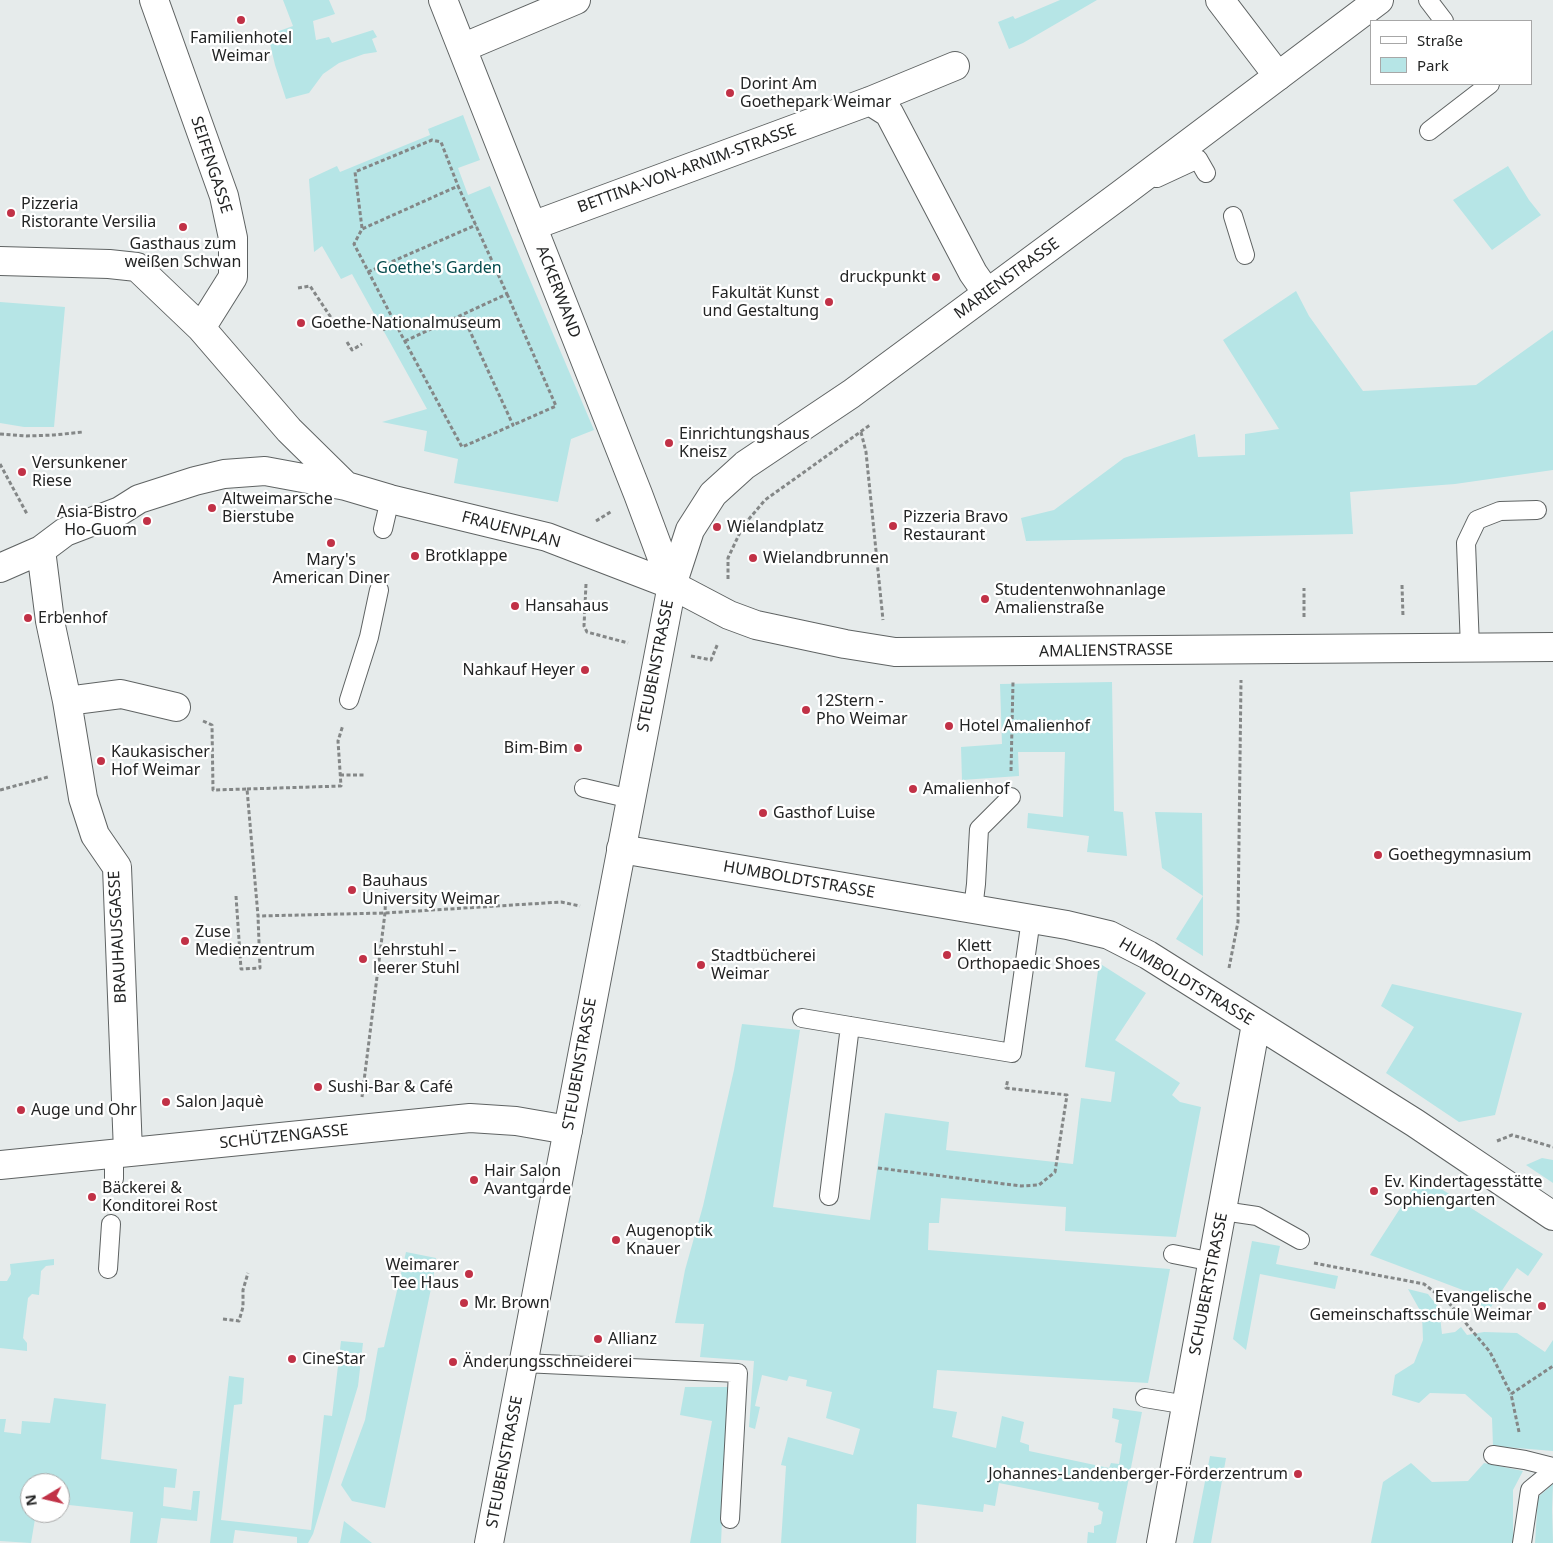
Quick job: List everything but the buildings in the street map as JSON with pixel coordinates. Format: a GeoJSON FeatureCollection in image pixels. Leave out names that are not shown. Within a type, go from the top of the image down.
{"type":"FeatureCollection","features":[{"type":"Feature","properties":{"kind":"street","name":"SEIFENGASSE"},"geometry":{"type":"LineString","coordinates":[[154,0],[224,196],[233,238],[232,278],[201,328]]}},
{"type":"Feature","properties":{"kind":"street","name":"ACKERWAND"},"geometry":{"type":"LineString","coordinates":[[443,0],[638,494],[672,585]]}},
{"type":"Feature","properties":{"kind":"street"},"geometry":{"type":"LineString","coordinates":[[462,48],[576,0]]}},
{"type":"Feature","properties":{"kind":"street"},"geometry":{"type":"LineString","coordinates":[[1220,0],[1278,76]]}},
{"type":"Feature","properties":{"kind":"street","name":"MARIENSTRASSE"},"geometry":{"type":"LineString","coordinates":[[672,585],[690,530],[713,494],[745,465],[851,394],[1379,0]]}},
{"type":"Feature","properties":{"kind":"street","name":"BETTINA-VON-ARNIM-STRASSE"},"geometry":{"type":"LineString","coordinates":[[532,226],[870,101],[955,66]]}},
{"type":"Feature","properties":{"kind":"street"},"geometry":{"type":"LineString","coordinates":[[870,101],[888,113],[972,273],[987,293]]}},
{"type":"Feature","properties":{"kind":"street","name":"FRAUENPLAN"},"geometry":{"type":"LineString","coordinates":[[0,261],[109,264],[137,267],[201,328],[289,430],[346,486]]}},
{"type":"Feature","properties":{"kind":"street","name":"FRAUENPLAN"},"geometry":{"type":"LineString","coordinates":[[41,550],[65,532],[120,511],[140,500],[194,481],[224,474],[265,471],[346,486],[390,499],[548,537],[672,585]]}},
{"type":"Feature","properties":{"kind":"street"},"geometry":{"type":"LineString","coordinates":[[0,568],[41,550]]}},
{"type":"Feature","properties":{"kind":"street","name":"BRAUHAUSGASSE"},"geometry":{"type":"LineString","coordinates":[[41,550],[50,620],[67,701],[83,798],[95,835],[117,868],[118,1162]]}},
{"type":"Feature","properties":{"kind":"street","name":"AMALIENSTRASSE"},"geometry":{"type":"LineString","coordinates":[[672,585],[729,615],[756,625],[845,644],[895,652],[1553,647]]}},
{"type":"Feature","properties":{"kind":"street","name":"STEUBENSTRASSE"},"geometry":{"type":"LineString","coordinates":[[489,1543],[672,585]]}},
{"type":"Feature","properties":{"kind":"street"},"geometry":{"type":"LineString","coordinates":[[67,701],[121,694],[176,707]]}},
{"type":"Feature","properties":{"kind":"street","name":"HUMBOLDTSTRASSE"},"geometry":{"type":"LineString","coordinates":[[621,849],[1067,924],[1109,935],[1148,955],[1415,1123],[1553,1216]]}},
{"type":"Feature","properties":{"kind":"street","name":"SCHUBERTSTRASSE"},"geometry":{"type":"LineString","coordinates":[[1160,1543],[1223,1211],[1256,1024]]}},
{"type":"Feature","properties":{"kind":"street","name":"SCHÜTZENGASSE"},"geometry":{"type":"LineString","coordinates":[[0,1165],[118,1162],[358,1130],[470,1118],[516,1120],[568,1130]]}},
{"type":"Feature","properties":{"kind":"lane"},"geometry":{"type":"LineString","coordinates":[[1428,0],[1443,20]]}},
{"type":"Feature","properties":{"kind":"lane"},"geometry":{"type":"LineString","coordinates":[[1429,131],[1489,85]]}},
{"type":"Feature","properties":{"kind":"lane"},"geometry":{"type":"LineString","coordinates":[[1120,195],[1198,159],[1206,173]]}},
{"type":"Feature","properties":{"kind":"lane"},"geometry":{"type":"LineString","coordinates":[[1233,216],[1245,255]]}},
{"type":"Feature","properties":{"kind":"lane"},"geometry":{"type":"LineString","coordinates":[[383,529],[390,499]]}},
{"type":"Feature","properties":{"kind":"lane"},"geometry":{"type":"LineString","coordinates":[[1470,648],[1466,544],[1477,520],[1500,511],[1537,510]]}},
{"type":"Feature","properties":{"kind":"lane"},"geometry":{"type":"LineString","coordinates":[[349,700],[369,637],[379,590]]}},
{"type":"Feature","properties":{"kind":"lane"},"geometry":{"type":"LineString","coordinates":[[584,788],[631,799]]}},
{"type":"Feature","properties":{"kind":"lane"},"geometry":{"type":"LineString","coordinates":[[973,909],[979,829],[1011,797]]}},
{"type":"Feature","properties":{"kind":"lane"},"geometry":{"type":"LineString","coordinates":[[802,1018],[1012,1052],[1031,919]]}},
{"type":"Feature","properties":{"kind":"lane"},"geometry":{"type":"LineString","coordinates":[[829,1196],[850,1026]]}},
{"type":"Feature","properties":{"kind":"lane"},"geometry":{"type":"LineString","coordinates":[[1223,1211],[1256,1216],[1300,1240]]}},
{"type":"Feature","properties":{"kind":"lane"},"geometry":{"type":"LineString","coordinates":[[108,1269],[111,1224]]}},
{"type":"Feature","properties":{"kind":"lane"},"geometry":{"type":"LineString","coordinates":[[1172,1254],[1213,1262]]}},
{"type":"Feature","properties":{"kind":"lane"},"geometry":{"type":"LineString","coordinates":[[523,1363],[738,1373],[730,1519]]}},
{"type":"Feature","properties":{"kind":"lane"},"geometry":{"type":"LineString","coordinates":[[1145,1398],[1187,1405]]}},
{"type":"Feature","properties":{"kind":"lane"},"geometry":{"type":"LineString","coordinates":[[1493,1455],[1525,1460],[1553,1469],[1530,1490],[1522,1543]]}},
{"type":"Feature","properties":{"kind":"path"},"geometry":{"type":"LineString","coordinates":[[432,140],[441,142],[458,186],[476,224],[556,406],[462,447],[354,244],[362,229],[355,172],[432,140]]}},
{"type":"Feature","properties":{"kind":"path"},"geometry":{"type":"LineString","coordinates":[[362,229],[458,186]]}},
{"type":"Feature","properties":{"kind":"path"},"geometry":{"type":"LineString","coordinates":[[368,272],[476,224]]}},
{"type":"Feature","properties":{"kind":"path"},"geometry":{"type":"LineString","coordinates":[[298,288],[310,286],[334,322]]}},
{"type":"Feature","properties":{"kind":"path"},"geometry":{"type":"LineString","coordinates":[[405,341],[463,316],[507,294]]}},
{"type":"Feature","properties":{"kind":"path"},"geometry":{"type":"LineString","coordinates":[[463,316],[513,425]]}},
{"type":"Feature","properties":{"kind":"path"},"geometry":{"type":"LineString","coordinates":[[383,330],[395,323]]}},
{"type":"Feature","properties":{"kind":"path"},"geometry":{"type":"LineString","coordinates":[[347,342],[352,350],[362,344]]}},
{"type":"Feature","properties":{"kind":"path"},"geometry":{"type":"LineString","coordinates":[[729,615],[728,558],[743,526],[765,500],[870,425]]}},
{"type":"Feature","properties":{"kind":"path"},"geometry":{"type":"LineString","coordinates":[[0,434],[26,436],[83,432]]}},
{"type":"Feature","properties":{"kind":"path"},"geometry":{"type":"LineString","coordinates":[[861,432],[866,452],[884,633],[884,650]]}},
{"type":"Feature","properties":{"kind":"path"},"geometry":{"type":"LineString","coordinates":[[0,464],[27,514]]}},
{"type":"Feature","properties":{"kind":"path"},"geometry":{"type":"LineString","coordinates":[[1402,586],[1403,626]]}},
{"type":"Feature","properties":{"kind":"path"},"geometry":{"type":"LineString","coordinates":[[1304,588],[1304,618]]}},
{"type":"Feature","properties":{"kind":"path"},"geometry":{"type":"LineString","coordinates":[[1216,998],[1228,972],[1238,922],[1241,650]]}},
{"type":"Feature","properties":{"kind":"path"},"geometry":{"type":"LineString","coordinates":[[1011,797],[1013,684]]}},
{"type":"Feature","properties":{"kind":"path"},"geometry":{"type":"LineString","coordinates":[[176,707],[212,725],[213,790],[341,786],[338,742]]}},
{"type":"Feature","properties":{"kind":"path"},"geometry":{"type":"LineString","coordinates":[[0,790],[78,768]]}},
{"type":"Feature","properties":{"kind":"path"},"geometry":{"type":"LineString","coordinates":[[340,775],[366,775]]}},
{"type":"Feature","properties":{"kind":"path"},"geometry":{"type":"LineString","coordinates":[[236,896],[241,969],[260,968],[258,916],[247,789]]}},
{"type":"Feature","properties":{"kind":"path"},"geometry":{"type":"LineString","coordinates":[[358,1130],[385,913],[386,889]]}},
{"type":"Feature","properties":{"kind":"path"},"geometry":{"type":"LineString","coordinates":[[258,916],[385,913],[560,902],[609,913]]}},
{"type":"Feature","properties":{"kind":"path"},"geometry":{"type":"LineString","coordinates":[[878,1168],[1021,1186],[1039,1185],[1055,1172],[1067,1095],[1006,1088],[1012,1052]]}},
{"type":"Feature","properties":{"kind":"path"},"geometry":{"type":"LineString","coordinates":[[1512,1135],[1553,1147]]}},
{"type":"Feature","properties":{"kind":"path"},"geometry":{"type":"LineString","coordinates":[[1300,1240],[1288,1259],[1424,1284],[1449,1304],[1490,1352],[1511,1394],[1525,1460]]}},
{"type":"Feature","properties":{"kind":"path"},"geometry":{"type":"LineString","coordinates":[[223,1319],[240,1321],[243,1307],[243,1290],[248,1273]]}},
{"type":"Feature","properties":{"kind":"path"},"geometry":{"type":"LineString","coordinates":[[1511,1394],[1553,1366]]}},
{"type":"Feature","properties":{"kind":"green space"},"geometry":{"type":"Polygon","coordinates":[[[283,0],[329,0],[335,14],[313,21],[316,40],[329,37],[332,43],[373,30],[377,37],[372,39],[377,52],[364,54],[339,63],[323,74],[309,93],[286,99],[268,35],[293,26],[283,0]]]}},
{"type":"Feature","properties":{"kind":"green space"},"geometry":{"type":"Polygon","coordinates":[[[1060,0],[1097,0],[1023,43],[1009,49],[998,22],[1013,16],[1015,19],[1060,0]]]}},
{"type":"Feature","properties":{"kind":"green space","name":"Goethe's Garden"},"geometry":{"type":"Polygon","coordinates":[[[463,115],[480,160],[458,168],[468,195],[490,186],[594,430],[571,439],[558,502],[454,483],[458,459],[424,451],[427,431],[382,422],[427,409],[352,274],[341,279],[322,246],[314,252],[309,179],[337,166],[340,172],[430,135],[428,129],[463,115]]]}},
{"type":"Feature","properties":{"kind":"green space"},"geometry":{"type":"Polygon","coordinates":[[[1508,166],[1529,200],[1541,215],[1492,250],[1453,200],[1508,166]]]}},
{"type":"Feature","properties":{"kind":"green space"},"geometry":{"type":"Polygon","coordinates":[[[1296,291],[1309,316],[1363,391],[1476,385],[1553,330],[1553,470],[1455,484],[1350,492],[1353,534],[1026,541],[1021,518],[1054,510],[1124,458],[1195,434],[1198,457],[1245,455],[1245,434],[1279,429],[1223,340],[1296,291]]]}},
{"type":"Feature","properties":{"kind":"green space"},"geometry":{"type":"Polygon","coordinates":[[[0,302],[65,307],[54,427],[24,427],[0,423],[0,302]]]}},
{"type":"Feature","properties":{"kind":"green space"},"geometry":{"type":"Polygon","coordinates":[[[1112,682],[1114,811],[1123,812],[1127,856],[1087,852],[1089,836],[1027,828],[1028,813],[1063,817],[1065,752],[1018,752],[1019,776],[962,780],[961,747],[1002,744],[1000,684],[1112,682]]]}},
{"type":"Feature","properties":{"kind":"green space"},"geometry":{"type":"Polygon","coordinates":[[[1155,812],[1202,813],[1203,896],[1162,868],[1155,812]]]}},
{"type":"Feature","properties":{"kind":"green space"},"geometry":{"type":"Polygon","coordinates":[[[1203,896],[1203,956],[1176,939],[1203,896]]]}},
{"type":"Feature","properties":{"kind":"green space"},"geometry":{"type":"Polygon","coordinates":[[[1099,963],[1146,993],[1115,1040],[1180,1083],[1172,1095],[1180,1102],[1201,1107],[1176,1237],[1065,1231],[1066,1207],[941,1198],[939,1223],[929,1223],[928,1250],[1170,1269],[1148,1383],[937,1370],[933,1408],[957,1412],[952,1437],[996,1448],[1002,1416],[1024,1422],[1020,1442],[1029,1445],[1029,1451],[1109,1468],[1111,1463],[1119,1464],[1122,1444],[1115,1442],[1119,1420],[1112,1418],[1113,1408],[1142,1412],[1116,1543],[1087,1543],[1088,1532],[1094,1533],[1094,1526],[1101,1524],[1103,1512],[1098,1509],[1099,1503],[999,1483],[995,1506],[984,1504],[983,1512],[917,1504],[916,1543],[781,1543],[786,1466],[781,1465],[788,1437],[853,1455],[860,1429],[826,1418],[832,1392],[806,1386],[807,1380],[789,1376],[787,1381],[762,1375],[755,1406],[760,1407],[755,1429],[749,1427],[754,1361],[700,1357],[704,1324],[675,1323],[685,1270],[703,1206],[734,1070],[742,1024],[800,1030],[773,1207],[870,1220],[885,1113],[949,1122],[946,1150],[1073,1164],[1081,1098],[1111,1102],[1115,1072],[1085,1067],[1099,963]]]}},
{"type":"Feature","properties":{"kind":"green space"},"geometry":{"type":"Polygon","coordinates":[[[1392,984],[1522,1013],[1495,1115],[1459,1122],[1386,1073],[1414,1027],[1381,1006],[1392,984]]]}},
{"type":"Feature","properties":{"kind":"green space"},"geometry":{"type":"Polygon","coordinates":[[[1542,1158],[1553,1160],[1553,1183],[1526,1165],[1542,1158]]]}},
{"type":"Feature","properties":{"kind":"green space"},"geometry":{"type":"Polygon","coordinates":[[[1421,1176],[1543,1254],[1528,1276],[1517,1268],[1485,1316],[1468,1292],[1370,1255],[1421,1176]]]}},
{"type":"Feature","properties":{"kind":"green space"},"geometry":{"type":"Polygon","coordinates":[[[1252,1241],[1280,1246],[1276,1264],[1338,1276],[1335,1289],[1260,1274],[1246,1350],[1233,1339],[1252,1241]]]}},
{"type":"Feature","properties":{"kind":"green space"},"geometry":{"type":"Polygon","coordinates":[[[406,1252],[436,1258],[385,1508],[352,1501],[341,1485],[365,1420],[378,1348],[384,1347],[406,1252]]]}},
{"type":"Feature","properties":{"kind":"green space"},"geometry":{"type":"Polygon","coordinates":[[[54,1259],[54,1265],[46,1266],[41,1271],[39,1295],[32,1294],[28,1298],[23,1338],[27,1343],[27,1351],[0,1348],[0,1281],[7,1281],[11,1274],[10,1264],[54,1259]]]}},
{"type":"Feature","properties":{"kind":"green space"},"geometry":{"type":"Polygon","coordinates":[[[1408,1289],[1428,1294],[1439,1308],[1442,1334],[1455,1332],[1461,1327],[1467,1335],[1484,1332],[1517,1333],[1545,1352],[1553,1340],[1553,1451],[1493,1446],[1492,1418],[1465,1394],[1430,1393],[1419,1403],[1392,1395],[1395,1375],[1414,1363],[1423,1340],[1422,1314],[1408,1289]]]}},
{"type":"Feature","properties":{"kind":"green space"},"geometry":{"type":"Polygon","coordinates":[[[341,1341],[363,1343],[358,1386],[313,1534],[308,1543],[297,1543],[297,1537],[235,1530],[233,1543],[210,1543],[229,1376],[244,1378],[242,1404],[234,1405],[221,1520],[311,1530],[324,1415],[332,1416],[341,1341]]]}},
{"type":"Feature","properties":{"kind":"green space"},"geometry":{"type":"Polygon","coordinates":[[[685,1387],[728,1387],[721,1543],[690,1543],[712,1421],[680,1415],[685,1387]]]}},
{"type":"Feature","properties":{"kind":"green space"},"geometry":{"type":"Polygon","coordinates":[[[54,1398],[106,1404],[101,1459],[177,1469],[175,1488],[164,1487],[163,1506],[191,1510],[193,1491],[200,1491],[197,1521],[161,1518],[157,1543],[130,1543],[133,1512],[70,1505],[70,1473],[20,1473],[20,1523],[34,1523],[31,1543],[0,1541],[0,1419],[6,1419],[4,1432],[21,1434],[22,1421],[50,1423],[54,1398]]]}},
{"type":"Feature","properties":{"kind":"green space"},"geometry":{"type":"Polygon","coordinates":[[[1210,1456],[1226,1458],[1211,1543],[1193,1543],[1210,1456]]]}},
{"type":"Feature","properties":{"kind":"green space"},"geometry":{"type":"Polygon","coordinates":[[[1411,1463],[1432,1482],[1468,1481],[1484,1463],[1523,1471],[1513,1490],[1513,1543],[1371,1543],[1383,1482],[1411,1463]]]}},
{"type":"Feature","properties":{"kind":"green space"},"geometry":{"type":"Polygon","coordinates":[[[1553,1484],[1553,1543],[1535,1543],[1538,1497],[1553,1484]]]}},
{"type":"Feature","properties":{"kind":"green space"},"geometry":{"type":"Polygon","coordinates":[[[344,1521],[372,1543],[340,1543],[344,1521]]]}},
{"type":"Feature","properties":{"kind":"place","name":"Familienhotel Weimar"},"geometry":{"type":"Point","coordinates":[241,20]}},
{"type":"Feature","properties":{"kind":"place","name":"Dorint Am Goethepark Weimar"},"geometry":{"type":"Point","coordinates":[730,93]}},
{"type":"Feature","properties":{"kind":"place","name":"Pizzeria Ristorante Versilia"},"geometry":{"type":"Point","coordinates":[11,213]}},
{"type":"Feature","properties":{"kind":"place","name":"Gasthaus zum weißen Schwan"},"geometry":{"type":"Point","coordinates":[183,227]}},
{"type":"Feature","properties":{"kind":"place","name":"druckpunkt"},"geometry":{"type":"Point","coordinates":[936,277]}},
{"type":"Feature","properties":{"kind":"place","name":"Fakultät Kunst und Gestaltung"},"geometry":{"type":"Point","coordinates":[829,302]}},
{"type":"Feature","properties":{"kind":"place","name":"Goethe-Nationalmuseum"},"geometry":{"type":"Point","coordinates":[301,323]}},
{"type":"Feature","properties":{"kind":"place","name":"Einrichtungshaus Kneisz"},"geometry":{"type":"Point","coordinates":[669,443]}},
{"type":"Feature","properties":{"kind":"place","name":"Versunkener Riese"},"geometry":{"type":"Point","coordinates":[22,472]}},
{"type":"Feature","properties":{"kind":"place","name":"Altweimarsche Bierstube"},"geometry":{"type":"Point","coordinates":[212,508]}},
{"type":"Feature","properties":{"kind":"place","name":"Asia-Bistro Ho-Guom"},"geometry":{"type":"Point","coordinates":[147,521]}},
{"type":"Feature","properties":{"kind":"place","name":"Pizzeria Bravo Restaurant"},"geometry":{"type":"Point","coordinates":[893,526]}},
{"type":"Feature","properties":{"kind":"place","name":"Wielandplatz"},"geometry":{"type":"Point","coordinates":[717,527]}},
{"type":"Feature","properties":{"kind":"place","name":"Mary's American Diner"},"geometry":{"type":"Point","coordinates":[331,543]}},
{"type":"Feature","properties":{"kind":"place","name":"Brotklappe"},"geometry":{"type":"Point","coordinates":[415,556]}},
{"type":"Feature","properties":{"kind":"place","name":"Wielandbrunnen"},"geometry":{"type":"Point","coordinates":[753,558]}},
{"type":"Feature","properties":{"kind":"place","name":"Studentenwohnanlage Amalienstraße"},"geometry":{"type":"Point","coordinates":[985,599]}},
{"type":"Feature","properties":{"kind":"place","name":"Hansahaus"},"geometry":{"type":"Point","coordinates":[515,606]}},
{"type":"Feature","properties":{"kind":"place","name":"Erbenhof"},"geometry":{"type":"Point","coordinates":[28,618]}},
{"type":"Feature","properties":{"kind":"place","name":"Nahkauf Heyer"},"geometry":{"type":"Point","coordinates":[585,670]}},
{"type":"Feature","properties":{"kind":"place","name":"12Stern - Pho Weimar"},"geometry":{"type":"Point","coordinates":[806,710]}},
{"type":"Feature","properties":{"kind":"place","name":"Hotel Amalienhof"},"geometry":{"type":"Point","coordinates":[949,726]}},
{"type":"Feature","properties":{"kind":"place","name":"Bim-Bim"},"geometry":{"type":"Point","coordinates":[578,748]}},
{"type":"Feature","properties":{"kind":"place","name":"Kaukasischer Hof Weimar"},"geometry":{"type":"Point","coordinates":[101,761]}},
{"type":"Feature","properties":{"kind":"place","name":"Amalienhof"},"geometry":{"type":"Point","coordinates":[913,789]}},
{"type":"Feature","properties":{"kind":"place","name":"Gasthof Luise"},"geometry":{"type":"Point","coordinates":[763,813]}},
{"type":"Feature","properties":{"kind":"place","name":"Goethegymnasium"},"geometry":{"type":"Point","coordinates":[1378,855]}},
{"type":"Feature","properties":{"kind":"place","name":"Bauhaus University Weimar"},"geometry":{"type":"Point","coordinates":[352,890]}},
{"type":"Feature","properties":{"kind":"place","name":"Zuse Medienzentrum"},"geometry":{"type":"Point","coordinates":[185,941]}},
{"type":"Feature","properties":{"kind":"place","name":"Klett Orthopaedic Shoes"},"geometry":{"type":"Point","coordinates":[947,955]}},
{"type":"Feature","properties":{"kind":"place","name":"Lehrstuhl – leerer Stuhl"},"geometry":{"type":"Point","coordinates":[363,959]}},
{"type":"Feature","properties":{"kind":"place","name":"Stadtbücherei Weimar"},"geometry":{"type":"Point","coordinates":[701,965]}},
{"type":"Feature","properties":{"kind":"place","name":"Sushi-Bar & Café"},"geometry":{"type":"Point","coordinates":[318,1087]}},
{"type":"Feature","properties":{"kind":"place","name":"Salon Jaquè"},"geometry":{"type":"Point","coordinates":[166,1102]}},
{"type":"Feature","properties":{"kind":"place","name":"Auge und Ohr"},"geometry":{"type":"Point","coordinates":[21,1110]}},
{"type":"Feature","properties":{"kind":"place","name":"Hair Salon Avantgarde"},"geometry":{"type":"Point","coordinates":[474,1180]}},
{"type":"Feature","properties":{"kind":"place","name":"Ev. Kindertagesstätte Sophiengarten"},"geometry":{"type":"Point","coordinates":[1374,1191]}},
{"type":"Feature","properties":{"kind":"place","name":"Bäckerei & Konditorei Rost"},"geometry":{"type":"Point","coordinates":[92,1197]}},
{"type":"Feature","properties":{"kind":"place","name":"Augenoptik Knauer"},"geometry":{"type":"Point","coordinates":[616,1240]}},
{"type":"Feature","properties":{"kind":"place","name":"Weimarer Tee Haus"},"geometry":{"type":"Point","coordinates":[469,1274]}},
{"type":"Feature","properties":{"kind":"place","name":"Mr. Brown"},"geometry":{"type":"Point","coordinates":[464,1303]}},
{"type":"Feature","properties":{"kind":"place","name":"Evangelische Gemeinschaftsschule Weimar"},"geometry":{"type":"Point","coordinates":[1542,1306]}},
{"type":"Feature","properties":{"kind":"place","name":"Allianz"},"geometry":{"type":"Point","coordinates":[598,1339]}},
{"type":"Feature","properties":{"kind":"place","name":"CineStar"},"geometry":{"type":"Point","coordinates":[292,1359]}},
{"type":"Feature","properties":{"kind":"place","name":"Änderungsschneiderei"},"geometry":{"type":"Point","coordinates":[453,1362]}},
{"type":"Feature","properties":{"kind":"place","name":"Johannes-Landenberger-Förderzentrum"},"geometry":{"type":"Point","coordinates":[1298,1474]}}]}
